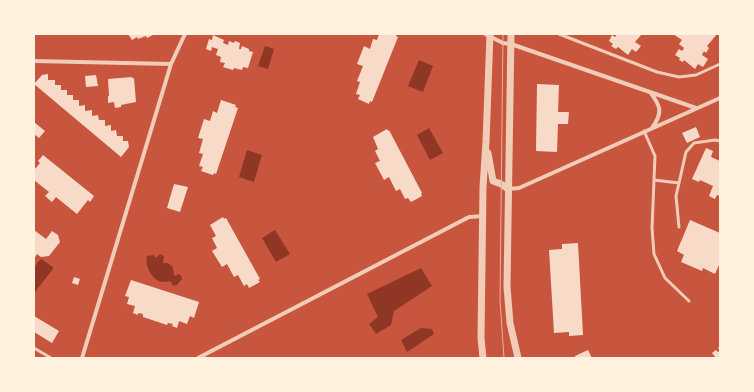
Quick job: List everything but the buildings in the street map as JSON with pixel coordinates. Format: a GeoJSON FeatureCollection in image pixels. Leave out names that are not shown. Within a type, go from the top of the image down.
{"type":"FeatureCollection","features":[{"type":"Feature","properties":{"kind":"street"},"geometry":{"type":"LineString","coordinates":[[82,358],[171,64],[186,34]]}},
{"type":"Feature","properties":{"kind":"street"},"geometry":{"type":"LineString","coordinates":[[511,34],[507,287],[510,323],[518,358]]}},
{"type":"Feature","properties":{"kind":"street"},"geometry":{"type":"LineString","coordinates":[[483,358],[483,187],[486,142],[488,35],[503,43],[511,44],[696,108]]}},
{"type":"Feature","properties":{"kind":"street"},"geometry":{"type":"LineString","coordinates":[[34,62],[171,64]]}},
{"type":"Feature","properties":{"kind":"street"},"geometry":{"type":"LineString","coordinates":[[650,92],[658,102],[660,109],[659,119],[652,128]]}},
{"type":"Feature","properties":{"kind":"street"},"geometry":{"type":"LineString","coordinates":[[486,142],[493,181],[508,189],[519,188],[720,98]]}},
{"type":"Feature","properties":{"kind":"street"},"geometry":{"type":"LineString","coordinates":[[198,358],[469,217],[483,216]]}},
{"type":"Feature","properties":{"kind":"lane"},"geometry":{"type":"LineString","coordinates":[[558,34],[656,72],[679,77],[696,75],[720,64]]}},
{"type":"Feature","properties":{"kind":"lane"},"geometry":{"type":"LineString","coordinates":[[644,131],[656,156],[652,228],[654,254],[665,278],[689,301]]}},
{"type":"Feature","properties":{"kind":"lane"},"geometry":{"type":"LineString","coordinates":[[679,227],[676,196],[686,152],[694,143],[715,140],[720,141]]}},
{"type":"Feature","properties":{"kind":"lane"},"geometry":{"type":"LineString","coordinates":[[654,180],[679,183]]}},
{"type":"Feature","properties":{"kind":"lane"},"geometry":{"type":"LineString","coordinates":[[34,348],[51,358]]}},
{"type":"Feature","properties":{"kind":"shaded area"},"geometry":{"type":"Polygon","coordinates":[[[265,46],[274,49],[268,69],[258,66],[265,46]]]}},
{"type":"Feature","properties":{"kind":"shaded area"},"geometry":{"type":"Polygon","coordinates":[[[419,60],[433,66],[423,92],[408,86],[419,60]]]}},
{"type":"Feature","properties":{"kind":"shaded area"},"geometry":{"type":"Polygon","coordinates":[[[429,128],[443,153],[430,160],[417,135],[429,128]]]}},
{"type":"Feature","properties":{"kind":"shaded area"},"geometry":{"type":"Polygon","coordinates":[[[247,150],[262,155],[254,182],[239,177],[247,150]]]}},
{"type":"Feature","properties":{"kind":"shaded area"},"geometry":{"type":"Polygon","coordinates":[[[275,230],[290,254],[276,262],[262,238],[275,230]]]}},
{"type":"Feature","properties":{"kind":"shaded area"},"geometry":{"type":"Polygon","coordinates":[[[160,254],[164,256],[163,263],[168,263],[173,267],[174,275],[181,275],[182,279],[177,285],[173,286],[171,282],[158,281],[150,272],[146,260],[147,256],[154,255],[156,258],[160,254]]]}},
{"type":"Feature","properties":{"kind":"shaded area"},"geometry":{"type":"Polygon","coordinates":[[[41,259],[53,267],[53,269],[34,293],[34,270],[41,259]]]}},
{"type":"Feature","properties":{"kind":"shaded area"},"geometry":{"type":"Polygon","coordinates":[[[421,268],[432,286],[394,311],[391,325],[376,334],[369,324],[378,317],[367,294],[421,268]]]}},
{"type":"Feature","properties":{"kind":"shaded area"},"geometry":{"type":"Polygon","coordinates":[[[421,328],[432,329],[434,334],[407,352],[401,340],[421,328]]]}},
{"type":"Feature","properties":{"kind":"tram line"},"geometry":{"type":"LineString","coordinates":[[503,34],[500,300],[504,358]]}}]}
